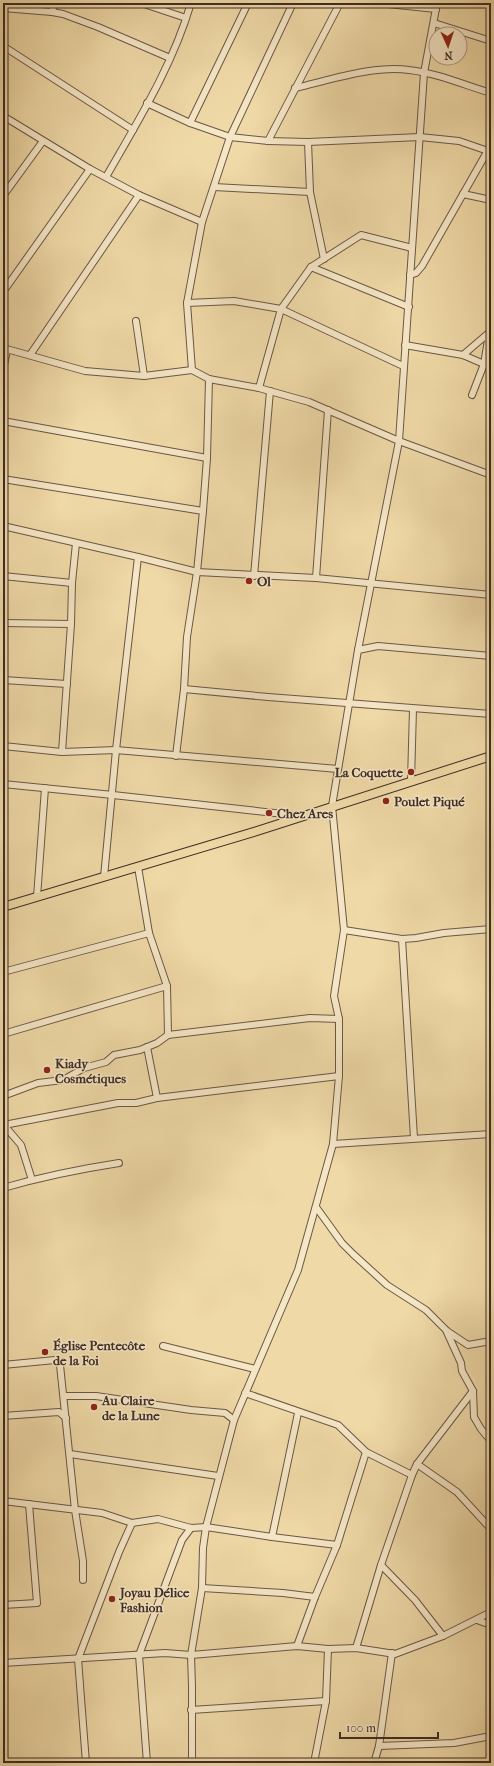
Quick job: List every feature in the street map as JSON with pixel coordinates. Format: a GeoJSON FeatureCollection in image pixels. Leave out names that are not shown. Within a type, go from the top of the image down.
{"type":"FeatureCollection","features":[{"type":"Feature","properties":{"kind":"main road"},"geometry":{"type":"LineString","coordinates":[[3,907],[303,816],[411,780],[491,756]]}},
{"type":"Feature","properties":{"kind":"street"},"geometry":{"type":"LineString","coordinates":[[52,12],[54,3]]}},
{"type":"Feature","properties":{"kind":"street"},"geometry":{"type":"LineString","coordinates":[[140,3],[186,18]]}},
{"type":"Feature","properties":{"kind":"street"},"geometry":{"type":"LineString","coordinates":[[106,177],[133,130],[170,58],[191,3]]}},
{"type":"Feature","properties":{"kind":"street"},"geometry":{"type":"LineString","coordinates":[[190,123],[248,3]]}},
{"type":"Feature","properties":{"kind":"street"},"geometry":{"type":"LineString","coordinates":[[192,370],[188,303],[202,222],[230,137],[293,3]]}},
{"type":"Feature","properties":{"kind":"street"},"geometry":{"type":"LineString","coordinates":[[268,141],[340,3]]}},
{"type":"Feature","properties":{"kind":"street"},"geometry":{"type":"LineString","coordinates":[[192,1763],[191,1655],[202,1588],[203,1548],[206,1527],[218,1476],[234,1420],[298,1270],[333,1144],[338,1076],[339,1019],[334,996],[344,930],[332,806],[358,650],[399,441],[424,73],[437,6],[378,3]]}},
{"type":"Feature","properties":{"kind":"street"},"geometry":{"type":"LineString","coordinates":[[3,8],[52,12],[80,20],[170,58]]}},
{"type":"Feature","properties":{"kind":"street"},"geometry":{"type":"LineString","coordinates":[[434,23],[491,41]]}},
{"type":"Feature","properties":{"kind":"street"},"geometry":{"type":"LineString","coordinates":[[3,46],[133,130]]}},
{"type":"Feature","properties":{"kind":"street"},"geometry":{"type":"LineString","coordinates":[[295,88],[382,70],[408,70],[424,73],[491,93]]}},
{"type":"Feature","properties":{"kind":"street"},"geometry":{"type":"LineString","coordinates":[[147,103],[190,123],[230,137],[268,141],[308,142],[420,137],[459,141],[489,148],[422,266],[416,273],[410,275]]}},
{"type":"Feature","properties":{"kind":"street"},"geometry":{"type":"LineString","coordinates":[[3,116],[90,169],[139,195],[202,222]]}},
{"type":"Feature","properties":{"kind":"street"},"geometry":{"type":"LineString","coordinates":[[3,196],[43,141]]}},
{"type":"Feature","properties":{"kind":"street"},"geometry":{"type":"LineString","coordinates":[[308,142],[310,192],[324,259]]}},
{"type":"Feature","properties":{"kind":"street"},"geometry":{"type":"LineString","coordinates":[[3,292],[90,169]]}},
{"type":"Feature","properties":{"kind":"street"},"geometry":{"type":"LineString","coordinates":[[214,188],[310,192]]}},
{"type":"Feature","properties":{"kind":"street"},"geometry":{"type":"LineString","coordinates":[[463,194],[491,200]]}},
{"type":"Feature","properties":{"kind":"street"},"geometry":{"type":"LineString","coordinates":[[30,355],[139,195]]}},
{"type":"Feature","properties":{"kind":"street"},"geometry":{"type":"LineString","coordinates":[[259,388],[281,309],[311,267],[362,235],[412,248]]}},
{"type":"Feature","properties":{"kind":"street"},"geometry":{"type":"LineString","coordinates":[[311,267],[409,307]]}},
{"type":"Feature","properties":{"kind":"street"},"geometry":{"type":"LineString","coordinates":[[188,303],[234,301],[281,309],[403,366]]}},
{"type":"Feature","properties":{"kind":"street"},"geometry":{"type":"LineString","coordinates":[[136,321],[144,376]]}},
{"type":"Feature","properties":{"kind":"street"},"geometry":{"type":"LineString","coordinates":[[463,355],[491,332]]}},
{"type":"Feature","properties":{"kind":"street"},"geometry":{"type":"LineString","coordinates":[[472,395],[484,364],[488,340],[491,332]]}},
{"type":"Feature","properties":{"kind":"street"},"geometry":{"type":"LineString","coordinates":[[405,345],[463,355],[484,364]]}},
{"type":"Feature","properties":{"kind":"street"},"geometry":{"type":"LineString","coordinates":[[3,370],[5,349],[85,371],[144,376],[192,370],[210,379],[259,388],[309,402],[399,441],[491,475]]}},
{"type":"Feature","properties":{"kind":"street"},"geometry":{"type":"LineString","coordinates":[[176,756],[184,689],[187,637],[197,572],[203,511],[210,379]]}},
{"type":"Feature","properties":{"kind":"street"},"geometry":{"type":"LineString","coordinates":[[254,576],[270,391]]}},
{"type":"Feature","properties":{"kind":"street"},"geometry":{"type":"LineString","coordinates":[[316,578],[328,410]]}},
{"type":"Feature","properties":{"kind":"street"},"geometry":{"type":"LineString","coordinates":[[3,421],[207,458]]}},
{"type":"Feature","properties":{"kind":"street"},"geometry":{"type":"LineString","coordinates":[[3,479],[203,511]]}},
{"type":"Feature","properties":{"kind":"street"},"geometry":{"type":"LineString","coordinates":[[3,526],[197,572],[316,578],[491,595]]}},
{"type":"Feature","properties":{"kind":"street"},"geometry":{"type":"LineString","coordinates":[[62,752],[71,624],[72,583],[76,543]]}},
{"type":"Feature","properties":{"kind":"street"},"geometry":{"type":"LineString","coordinates":[[104,876],[116,750],[138,557]]}},
{"type":"Feature","properties":{"kind":"street"},"geometry":{"type":"LineString","coordinates":[[3,576],[72,583]]}},
{"type":"Feature","properties":{"kind":"street"},"geometry":{"type":"LineString","coordinates":[[3,622],[71,624]]}},
{"type":"Feature","properties":{"kind":"street"},"geometry":{"type":"LineString","coordinates":[[358,650],[378,646],[491,656]]}},
{"type":"Feature","properties":{"kind":"street"},"geometry":{"type":"LineString","coordinates":[[3,680],[66,684]]}},
{"type":"Feature","properties":{"kind":"street"},"geometry":{"type":"LineString","coordinates":[[184,689],[350,704],[491,714]]}},
{"type":"Feature","properties":{"kind":"street"},"geometry":{"type":"LineString","coordinates":[[411,780],[413,709]]}},
{"type":"Feature","properties":{"kind":"street"},"geometry":{"type":"LineString","coordinates":[[3,746],[62,752],[116,750],[338,769]]}},
{"type":"Feature","properties":{"kind":"street"},"geometry":{"type":"LineString","coordinates":[[3,784],[113,794],[303,816]]}},
{"type":"Feature","properties":{"kind":"street"},"geometry":{"type":"LineString","coordinates":[[37,897],[45,788]]}},
{"type":"Feature","properties":{"kind":"street"},"geometry":{"type":"LineString","coordinates":[[138,867],[149,933],[167,986],[168,1035]]}},
{"type":"Feature","properties":{"kind":"street"},"geometry":{"type":"LineString","coordinates":[[344,930],[402,939],[444,933],[491,929]]}},
{"type":"Feature","properties":{"kind":"street"},"geometry":{"type":"LineString","coordinates":[[3,972],[149,933]]}},
{"type":"Feature","properties":{"kind":"street"},"geometry":{"type":"LineString","coordinates":[[402,939],[414,1138]]}},
{"type":"Feature","properties":{"kind":"street"},"geometry":{"type":"LineString","coordinates":[[3,1034],[167,986]]}},
{"type":"Feature","properties":{"kind":"street"},"geometry":{"type":"LineString","coordinates":[[3,1096],[38,1083],[63,1080],[84,1068],[106,1062],[114,1055],[140,1050],[157,1043],[168,1035],[310,1018],[339,1019]]}},
{"type":"Feature","properties":{"kind":"street"},"geometry":{"type":"LineString","coordinates":[[147,1047],[157,1098]]}},
{"type":"Feature","properties":{"kind":"street"},"geometry":{"type":"LineString","coordinates":[[32,1180],[21,1145],[3,1124],[118,1103],[136,1103],[157,1098],[338,1076]]}},
{"type":"Feature","properties":{"kind":"street"},"geometry":{"type":"LineString","coordinates":[[333,1144],[491,1134]]}},
{"type":"Feature","properties":{"kind":"street"},"geometry":{"type":"LineString","coordinates":[[3,1188],[32,1180],[119,1163]]}},
{"type":"Feature","properties":{"kind":"street"},"geometry":{"type":"LineString","coordinates":[[316,1207],[342,1243],[387,1285],[426,1310],[446,1330],[468,1345]]}},
{"type":"Feature","properties":{"kind":"street"},"geometry":{"type":"LineString","coordinates":[[446,1330],[462,1363]]}},
{"type":"Feature","properties":{"kind":"street"},"geometry":{"type":"LineString","coordinates":[[491,1341],[468,1345],[461,1352],[462,1371],[473,1391],[474,1417],[491,1441]]}},
{"type":"Feature","properties":{"kind":"street"},"geometry":{"type":"LineString","coordinates":[[163,1346],[255,1369]]}},
{"type":"Feature","properties":{"kind":"street"},"geometry":{"type":"LineString","coordinates":[[3,1365],[55,1360],[58,1361],[60,1365],[75,1510],[83,1561],[82,1580]]}},
{"type":"Feature","properties":{"kind":"street"},"geometry":{"type":"LineString","coordinates":[[356,1648],[381,1565],[417,1464],[473,1391]]}},
{"type":"Feature","properties":{"kind":"street"},"geometry":{"type":"LineString","coordinates":[[245,1393],[298,1413],[338,1425],[366,1452],[412,1475]]}},
{"type":"Feature","properties":{"kind":"street"},"geometry":{"type":"LineString","coordinates":[[64,1396],[96,1396],[191,1410],[224,1413],[234,1420]]}},
{"type":"Feature","properties":{"kind":"street"},"geometry":{"type":"LineString","coordinates":[[3,1416],[59,1412],[66,1418]]}},
{"type":"Feature","properties":{"kind":"street"},"geometry":{"type":"LineString","coordinates":[[272,1537],[298,1413]]}},
{"type":"Feature","properties":{"kind":"street"},"geometry":{"type":"LineString","coordinates":[[297,1646],[315,1597],[337,1545],[366,1452]]}},
{"type":"Feature","properties":{"kind":"street"},"geometry":{"type":"LineString","coordinates":[[70,1454],[218,1476]]}},
{"type":"Feature","properties":{"kind":"street"},"geometry":{"type":"LineString","coordinates":[[417,1464],[457,1492],[491,1529]]}},
{"type":"Feature","properties":{"kind":"street"},"geometry":{"type":"LineString","coordinates":[[3,1501],[102,1513],[132,1523],[158,1519],[191,1528],[206,1527],[337,1545]]}},
{"type":"Feature","properties":{"kind":"street"},"geometry":{"type":"LineString","coordinates":[[3,1605],[37,1603],[29,1504]]}},
{"type":"Feature","properties":{"kind":"street"},"geometry":{"type":"LineString","coordinates":[[86,1763],[78,1659],[119,1552],[132,1523]]}},
{"type":"Feature","properties":{"kind":"street"},"geometry":{"type":"LineString","coordinates":[[147,1763],[139,1655],[182,1540],[191,1528]]}},
{"type":"Feature","properties":{"kind":"street"},"geometry":{"type":"LineString","coordinates":[[381,1565],[415,1600],[443,1636]]}},
{"type":"Feature","properties":{"kind":"street"},"geometry":{"type":"LineString","coordinates":[[202,1588],[283,1593],[315,1597]]}},
{"type":"Feature","properties":{"kind":"street"},"geometry":{"type":"LineString","coordinates":[[3,1663],[165,1653],[191,1655],[297,1646],[356,1648],[395,1654],[443,1636],[491,1612]]}},
{"type":"Feature","properties":{"kind":"street"},"geometry":{"type":"LineString","coordinates":[[477,1620],[491,1625]]}},
{"type":"Feature","properties":{"kind":"street"},"geometry":{"type":"LineString","coordinates":[[314,1763],[326,1701],[328,1648]]}},
{"type":"Feature","properties":{"kind":"street"},"geometry":{"type":"LineString","coordinates":[[374,1763],[379,1746],[392,1653]]}},
{"type":"Feature","properties":{"kind":"street"},"geometry":{"type":"LineString","coordinates":[[191,1710],[326,1701]]}},
{"type":"Feature","properties":{"kind":"street"},"geometry":{"type":"LineString","coordinates":[[379,1746],[454,1743],[491,1736]]}},
{"type":"Feature","properties":{"kind":"place","name":"Ol"},"geometry":{"type":"Point","coordinates":[249,581]}},
{"type":"Feature","properties":{"kind":"place","name":"La Coquette"},"geometry":{"type":"Point","coordinates":[411,772]}},
{"type":"Feature","properties":{"kind":"place","name":"Poulet Piqué"},"geometry":{"type":"Point","coordinates":[386,801]}},
{"type":"Feature","properties":{"kind":"place","name":"Chez Ares"},"geometry":{"type":"Point","coordinates":[269,813]}},
{"type":"Feature","properties":{"kind":"place","name":"Kiady Cosmétiques"},"geometry":{"type":"Point","coordinates":[47,1070]}},
{"type":"Feature","properties":{"kind":"place","name":"Église Pentecôte de la Foi"},"geometry":{"type":"Point","coordinates":[45,1352]}},
{"type":"Feature","properties":{"kind":"place","name":"Au Claire de la Lune"},"geometry":{"type":"Point","coordinates":[94,1407]}},
{"type":"Feature","properties":{"kind":"place","name":"Joyau Délice Fashion"},"geometry":{"type":"Point","coordinates":[112,1599]}}]}
